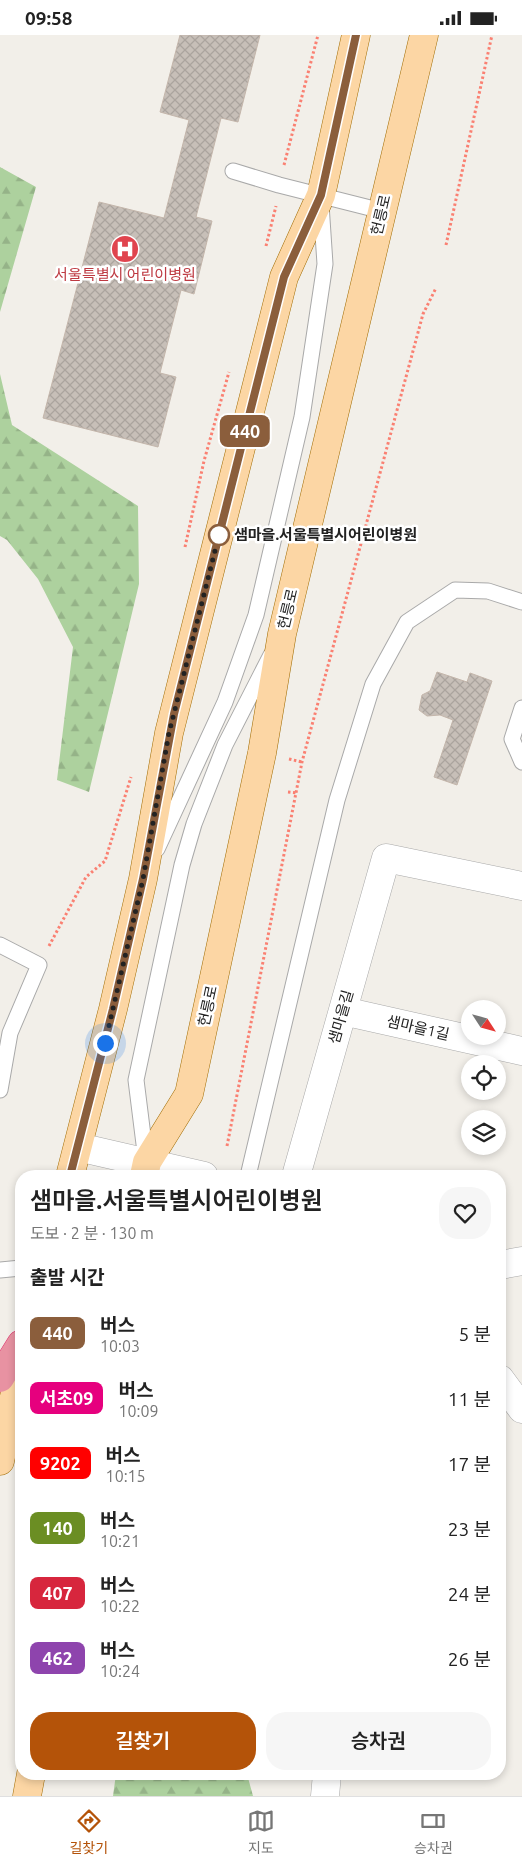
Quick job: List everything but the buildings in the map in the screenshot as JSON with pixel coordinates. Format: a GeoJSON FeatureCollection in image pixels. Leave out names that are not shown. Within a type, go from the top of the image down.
{"type":"FeatureCollection","features":[{"type":"Feature","properties":{"kind":"highway"},"geometry":{"type":"LineString","coordinates":[[0,1378],[15,1354]]}},
{"type":"Feature","properties":{"kind":"main road"},"geometry":{"type":"LineString","coordinates":[[72,1170],[143,879],[169,733],[284,277],[321,195],[356,35]]}},
{"type":"Feature","properties":{"kind":"main road","name":"헌릉로"},"geometry":{"type":"LineString","coordinates":[[145,1169],[189,1094],[262,753],[282,634],[424,35]]}},
{"type":"Feature","properties":{"kind":"main road"},"geometry":{"type":"LineString","coordinates":[[0,1461],[15,1392]]}},
{"type":"Feature","properties":{"kind":"main road"},"geometry":{"type":"LineString","coordinates":[[27,1796],[30,1780]]}},
{"type":"Feature","properties":{"kind":"street","name":"샘마을길"},"geometry":{"type":"LineString","coordinates":[[298,1170],[386,858],[522,886]]}},
{"type":"Feature","properties":{"kind":"street","name":"샘마을1길"},"geometry":{"type":"LineString","coordinates":[[343,1011],[522,1051]]}},
{"type":"Feature","properties":{"kind":"street"},"geometry":{"type":"LineString","coordinates":[[78,1147],[145,1169]]}},
{"type":"Feature","properties":{"kind":"street"},"geometry":{"type":"LineString","coordinates":[[506,1264],[522,1261]]}},
{"type":"Feature","properties":{"kind":"street"},"geometry":{"type":"LineString","coordinates":[[506,1387],[522,1409]]}},
{"type":"Feature","properties":{"kind":"street"},"geometry":{"type":"LineString","coordinates":[[326,1796],[327,1780]]}},
{"type":"Feature","properties":{"kind":"lane"},"geometry":{"type":"LineString","coordinates":[[233,171],[382,211]]}},
{"type":"Feature","properties":{"kind":"lane"},"geometry":{"type":"LineString","coordinates":[[143,879],[225,701],[256,615],[302,417],[325,264],[321,195]]}},
{"type":"Feature","properties":{"kind":"lane"},"geometry":{"type":"LineString","coordinates":[[249,1170],[338,800],[373,684],[407,622],[455,589],[488,591],[522,602]]}},
{"type":"Feature","properties":{"kind":"lane"},"geometry":{"type":"LineString","coordinates":[[145,1169],[136,1080],[182,865],[194,824],[225,745],[282,634]]}},
{"type":"Feature","properties":{"kind":"lane"},"geometry":{"type":"LineString","coordinates":[[522,708],[512,739],[522,762]]}},
{"type":"Feature","properties":{"kind":"lane"},"geometry":{"type":"LineString","coordinates":[[0,945],[39,965],[10,1033],[0,1091]]}},
{"type":"Feature","properties":{"kind":"lane"},"geometry":{"type":"LineString","coordinates":[[0,1270],[15,1269]]}},
{"type":"Feature","properties":{"kind":"path"},"geometry":{"type":"LineString","coordinates":[[446,245],[492,35]]}},
{"type":"Feature","properties":{"kind":"path"},"geometry":{"type":"LineString","coordinates":[[227,1146],[273,904],[305,753],[423,314],[436,288]]}},
{"type":"Feature","properties":{"kind":"path"},"geometry":{"type":"LineString","coordinates":[[288,792],[297,793]]}},
{"type":"Feature","properties":{"kind":"path"},"geometry":{"type":"LineString","coordinates":[[39,965],[86,877]]}},
{"type":"Feature","properties":{"kind":"green space"},"geometry":{"type":"Polygon","coordinates":[[[0,167],[36,187],[0,312],[0,167]]]}},
{"type":"Feature","properties":{"kind":"green space"},"geometry":{"type":"Polygon","coordinates":[[[0,374],[12,425],[138,506],[139,584],[89,792],[57,780],[73,647],[38,579],[7,540],[0,536],[0,374]]]}},
{"type":"Feature","properties":{"kind":"green space"},"geometry":{"type":"Polygon","coordinates":[[[115,1780],[249,1780],[253,1796],[113,1796],[115,1780]]]}},
{"type":"Feature","properties":{"kind":"bus line","name":"440"},"geometry":{"type":"LineString","coordinates":[[72,1170],[113,1009],[143,879],[169,733],[284,277],[321,195],[356,35]]}},
{"type":"Feature","properties":{"kind":"place","name":"서울특별시 어린이병원"},"geometry":{"type":"Point","coordinates":[125,249]}},
{"type":"Feature","properties":{"kind":"place","name":"샘마을.서울특별시어린이병원"},"geometry":{"type":"Point","coordinates":[219,535]}},
{"type":"Feature","properties":{"kind":"route"},"geometry":{"type":"LineString","coordinates":[[105,1043],[143,879],[169,733],[219,535]]}}]}
